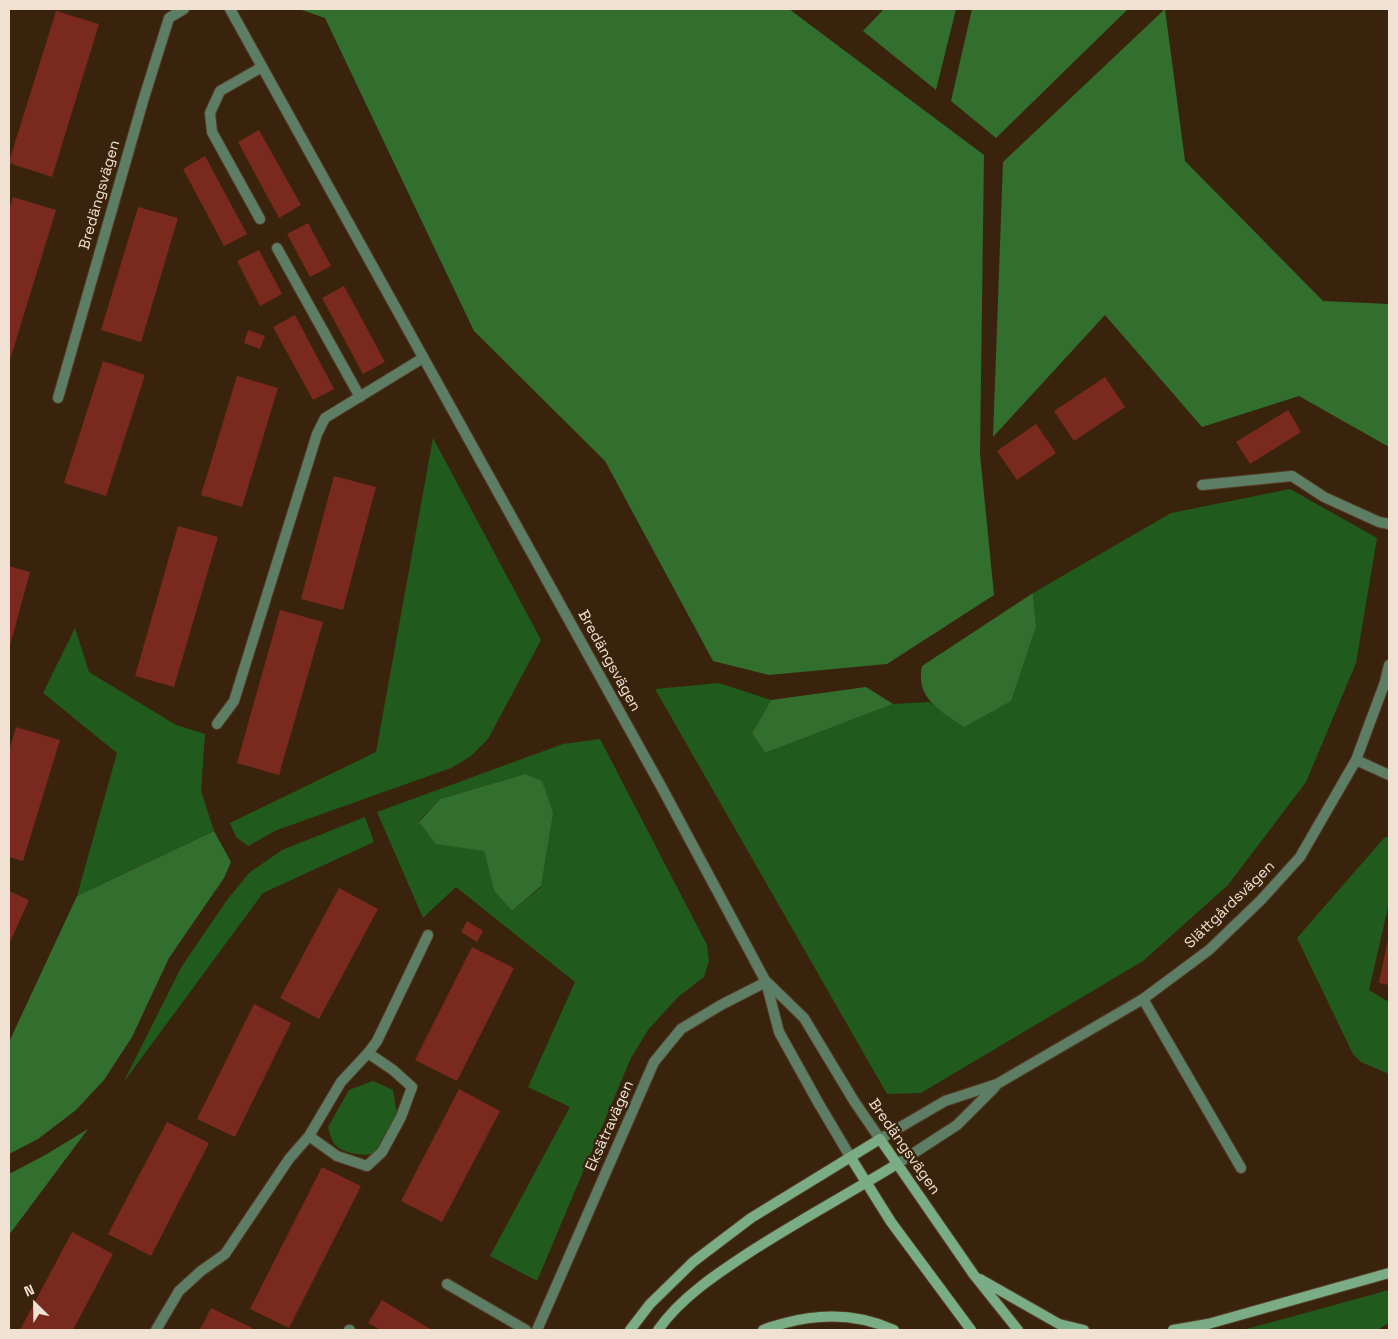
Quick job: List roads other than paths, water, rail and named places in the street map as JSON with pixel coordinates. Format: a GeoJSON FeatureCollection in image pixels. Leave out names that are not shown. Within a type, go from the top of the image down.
{"type":"FeatureCollection","features":[{"type":"Feature","properties":{"kind":"main road"},"geometry":{"type":"LineString","coordinates":[[630,1330],[650,1304],[693,1262],[751,1218],[880,1139]]}},
{"type":"Feature","properties":{"kind":"main road","name":"Bredängsvägen"},"geometry":{"type":"LineString","coordinates":[[880,1139],[974,1276],[1018,1330]]}},
{"type":"Feature","properties":{"kind":"main road","name":"Bredängsvägen"},"geometry":{"type":"LineString","coordinates":[[851,1158],[891,1222],[972,1330]]}},
{"type":"Feature","properties":{"kind":"main road"},"geometry":{"type":"LineString","coordinates":[[658,1330],[664,1321],[710,1278],[778,1234],[897,1164]]}},
{"type":"Feature","properties":{"kind":"main road"},"geometry":{"type":"LineString","coordinates":[[1173,1330],[1208,1324],[1389,1273]]}},
{"type":"Feature","properties":{"kind":"main road"},"geometry":{"type":"LineString","coordinates":[[974,1276],[1059,1324],[1084,1330]]}},
{"type":"Feature","properties":{"kind":"main road"},"geometry":{"type":"LineString","coordinates":[[763,1330],[800,1319],[828,1316],[858,1318],[894,1330]]}},
{"type":"Feature","properties":{"kind":"street","name":"Bredängsvägen"},"geometry":{"type":"LineString","coordinates":[[58,398],[169,18],[184,9]]}},
{"type":"Feature","properties":{"kind":"street","name":"Bredängsvägen"},"geometry":{"type":"LineString","coordinates":[[230,9],[662,788],[766,982],[779,1032],[818,1104],[851,1158]]}},
{"type":"Feature","properties":{"kind":"street"},"geometry":{"type":"LineString","coordinates":[[260,219],[212,132],[210,113],[220,91],[262,67]]}},
{"type":"Feature","properties":{"kind":"street"},"geometry":{"type":"LineString","coordinates":[[277,248],[360,398]]}},
{"type":"Feature","properties":{"kind":"street"},"geometry":{"type":"LineString","coordinates":[[216,724],[234,701],[317,434],[325,418],[423,358]]}},
{"type":"Feature","properties":{"kind":"street"},"geometry":{"type":"LineString","coordinates":[[1202,485],[1292,476],[1324,497],[1379,522],[1389,524]]}},
{"type":"Feature","properties":{"kind":"street","name":"Slättgårdsvägen"},"geometry":{"type":"LineString","coordinates":[[880,1139],[945,1100],[997,1084],[1143,1000],[1209,950],[1267,893],[1300,857],[1356,760],[1385,682],[1389,665]]}},
{"type":"Feature","properties":{"kind":"street"},"geometry":{"type":"LineString","coordinates":[[1356,760],[1389,775]]}},
{"type":"Feature","properties":{"kind":"street"},"geometry":{"type":"LineString","coordinates":[[156,1330],[179,1291],[201,1271],[225,1254],[289,1159],[309,1136],[341,1082],[377,1041],[428,935]]}},
{"type":"Feature","properties":{"kind":"street","name":"Bredängsvägen"},"geometry":{"type":"LineString","coordinates":[[766,982],[804,1018],[854,1101],[880,1139]]}},
{"type":"Feature","properties":{"kind":"street","name":"Eksätravägen"},"geometry":{"type":"LineString","coordinates":[[537,1330],[654,1062],[682,1029],[720,1005],[766,982]]}},
{"type":"Feature","properties":{"kind":"street"},"geometry":{"type":"LineString","coordinates":[[1143,1000],[1242,1168]]}},
{"type":"Feature","properties":{"kind":"street"},"geometry":{"type":"LineString","coordinates":[[309,1136],[337,1156],[367,1166],[382,1152],[401,1117],[412,1087],[393,1070],[368,1053]]}},
{"type":"Feature","properties":{"kind":"street","name":"Slättgårdsvägen"},"geometry":{"type":"LineString","coordinates":[[897,1164],[957,1125],[997,1084]]}},
{"type":"Feature","properties":{"kind":"street"},"geometry":{"type":"LineString","coordinates":[[447,1284],[526,1330]]}}]}
